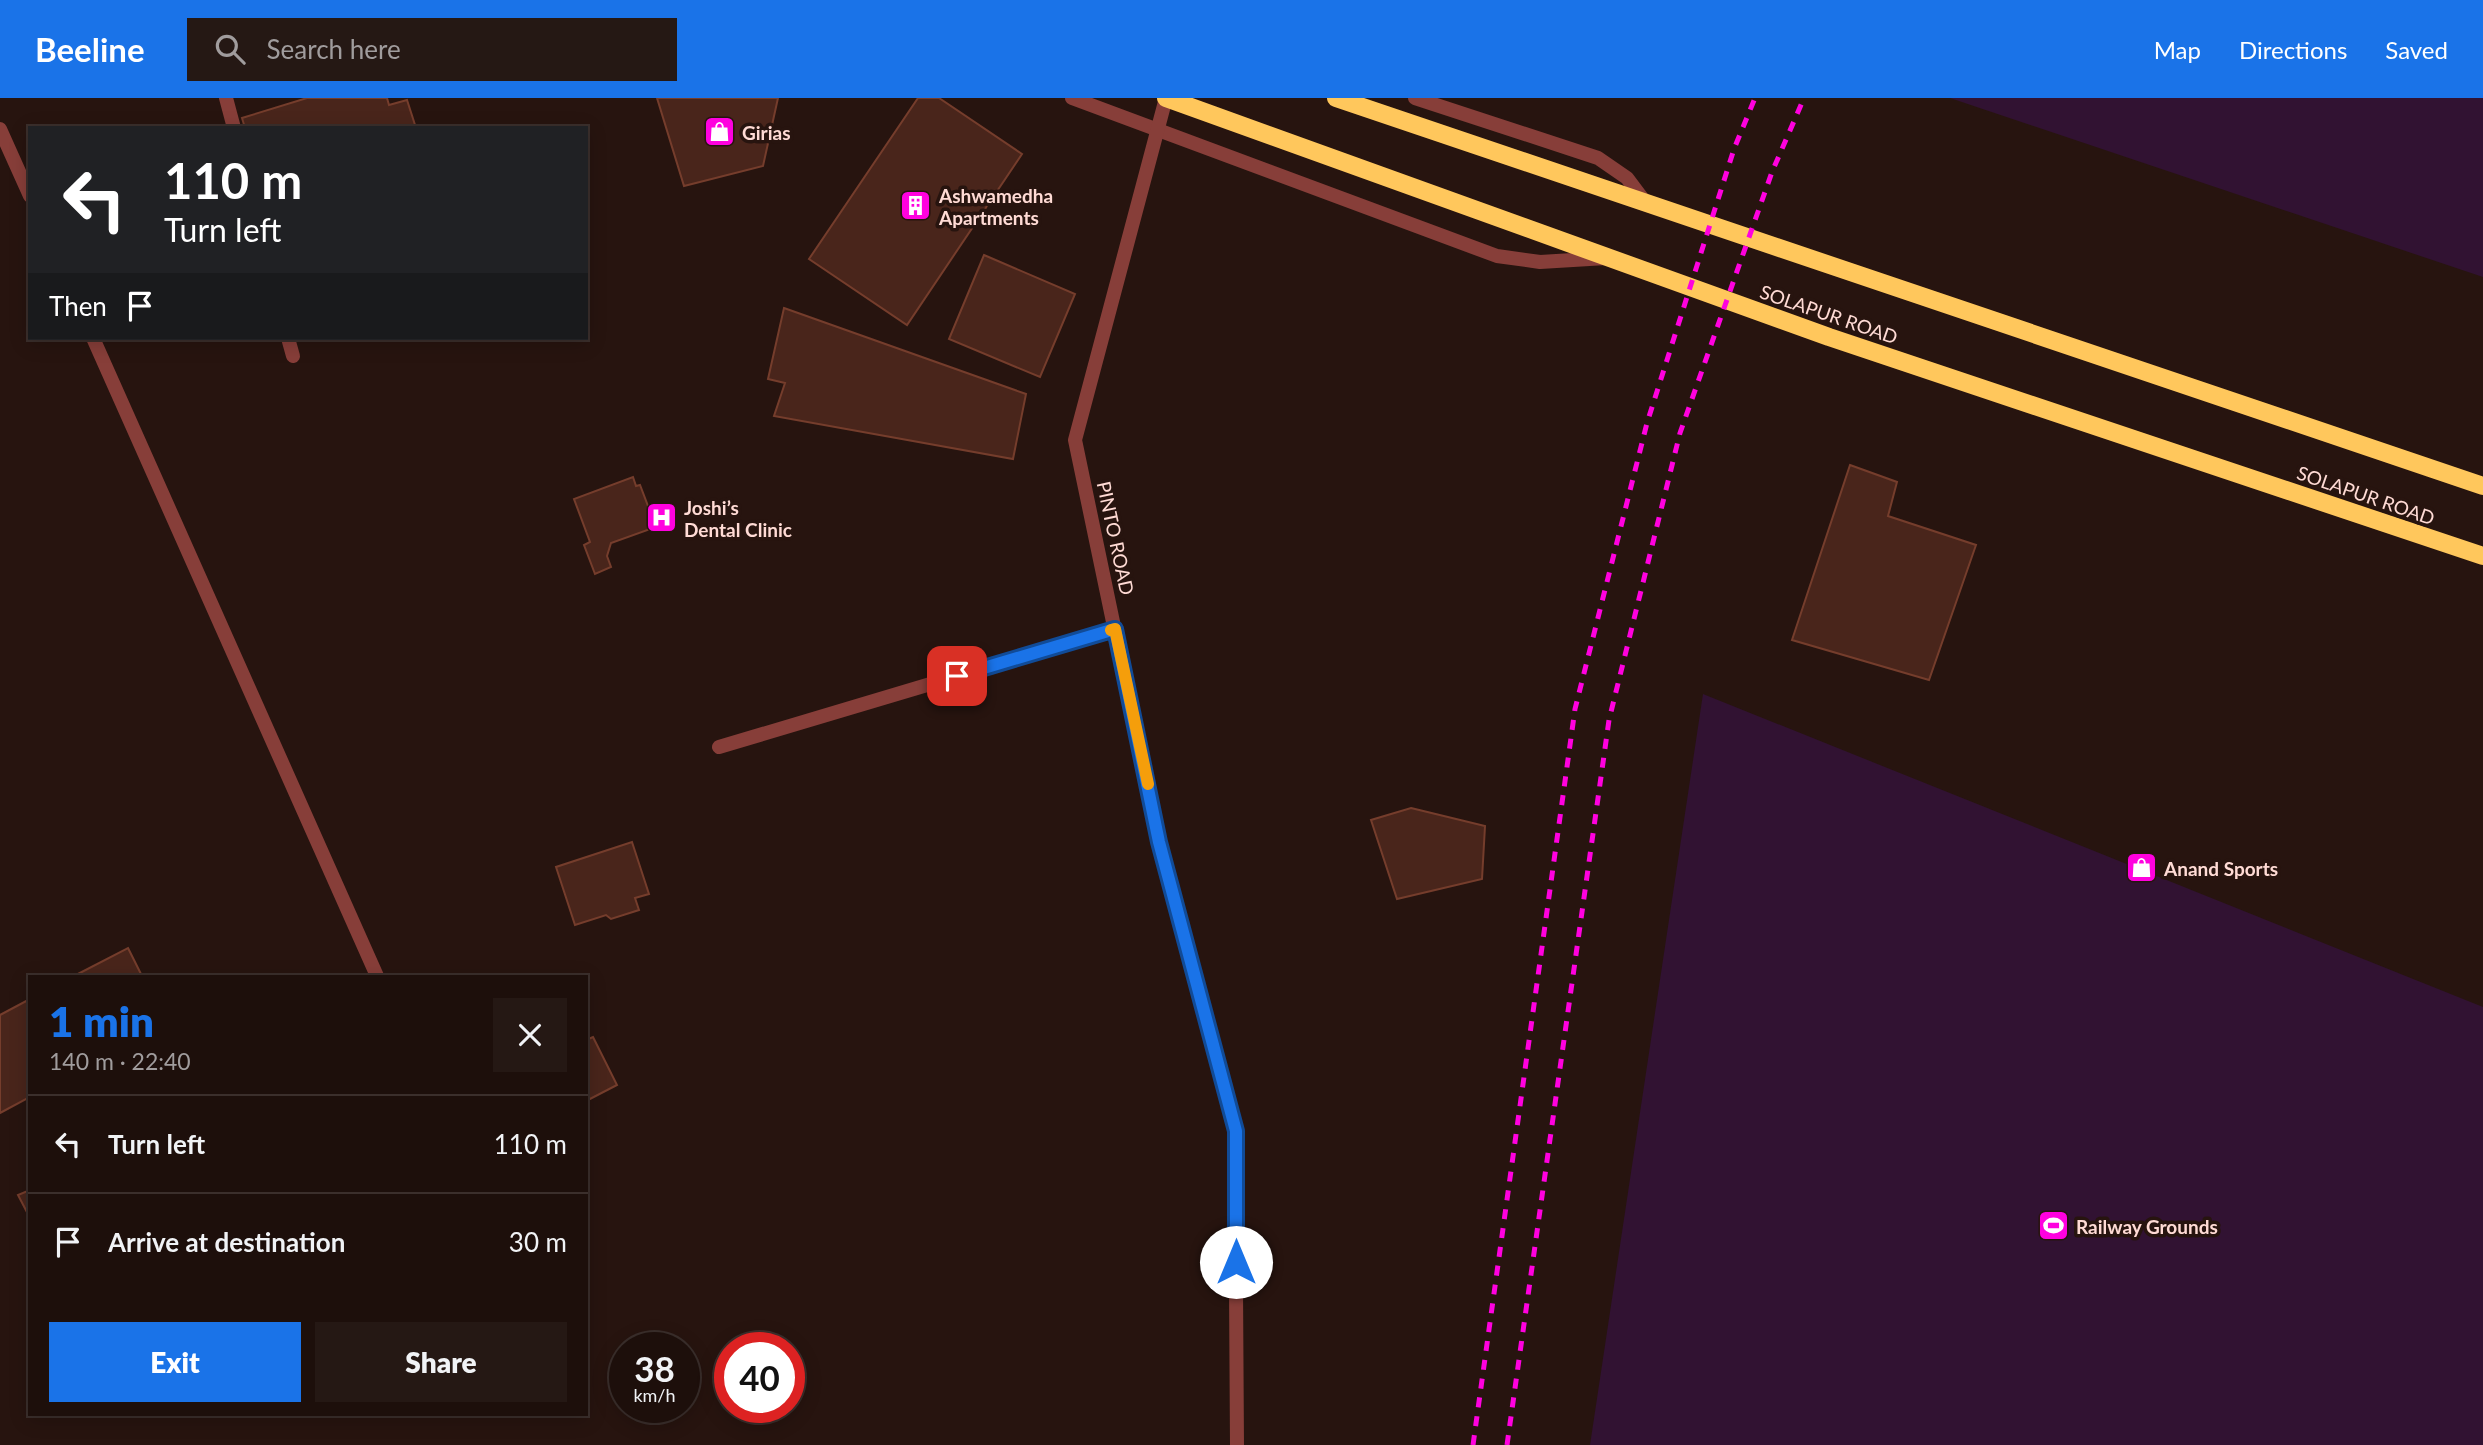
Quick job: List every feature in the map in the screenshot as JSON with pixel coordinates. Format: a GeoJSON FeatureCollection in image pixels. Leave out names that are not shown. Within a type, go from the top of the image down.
{"type":"FeatureCollection","features":[{"type":"Feature","properties":{"kind":"main road","name":"SOLAPUR ROAD"},"geometry":{"type":"LineString","coordinates":[[1166,98],[1829,337],[2483,556]]}},
{"type":"Feature","properties":{"kind":"main road"},"geometry":{"type":"LineString","coordinates":[[1336,98],[2483,486]]}},
{"type":"Feature","properties":{"kind":"street"},"geometry":{"type":"LineString","coordinates":[[226,98],[233,126]]}},
{"type":"Feature","properties":{"kind":"street"},"geometry":{"type":"LineString","coordinates":[[1072,98],[1497,256],[1541,262],[1611,258]]}},
{"type":"Feature","properties":{"kind":"street","name":"PINTO ROAD"},"geometry":{"type":"LineString","coordinates":[[1166,98],[1075,440],[1159,842],[1236,1131],[1237,1445]]}},
{"type":"Feature","properties":{"kind":"street"},"geometry":{"type":"LineString","coordinates":[[1415,98],[1598,158],[1627,178],[1645,202]]}},
{"type":"Feature","properties":{"kind":"street"},"geometry":{"type":"LineString","coordinates":[[0,129],[28,192]]}},
{"type":"Feature","properties":{"kind":"street"},"geometry":{"type":"LineString","coordinates":[[94,340],[377,975]]}},
{"type":"Feature","properties":{"kind":"street"},"geometry":{"type":"LineString","coordinates":[[289,340],[293,356]]}},
{"type":"Feature","properties":{"kind":"street"},"geometry":{"type":"LineString","coordinates":[[719,747],[1115,629]]}},
{"type":"Feature","properties":{"kind":"shaded area"},"geometry":{"type":"Polygon","coordinates":[[[1950,98],[2483,98],[2483,277],[1950,98]]]}},
{"type":"Feature","properties":{"kind":"shaded area","name":"Railway Grounds"},"geometry":{"type":"Polygon","coordinates":[[[1703,694],[2483,1007],[2483,1445],[1590,1445],[1703,694]]]}},
{"type":"Feature","properties":{"kind":"building"},"geometry":{"type":"Polygon","coordinates":[[[307,98],[387,98],[389,105],[407,100],[415,126],[244,126],[242,118],[307,98]]]}},
{"type":"Feature","properties":{"kind":"building","name":"Girias"},"geometry":{"type":"Polygon","coordinates":[[[657,98],[778,98],[763,166],[684,186],[657,98]]]}},
{"type":"Feature","properties":{"kind":"building","name":"Ashwamedha Apartments"},"geometry":{"type":"Polygon","coordinates":[[[918,98],[939,98],[1022,154],[907,325],[809,259],[918,98]]]}},
{"type":"Feature","properties":{"kind":"building"},"geometry":{"type":"Polygon","coordinates":[[[984,255],[1075,294],[1040,377],[949,339],[984,255]]]}},
{"type":"Feature","properties":{"kind":"building"},"geometry":{"type":"Polygon","coordinates":[[[784,308],[1026,394],[1013,459],[774,416],[785,383],[768,379],[784,308]]]}},
{"type":"Feature","properties":{"kind":"building"},"geometry":{"type":"Polygon","coordinates":[[[1850,465],[1897,482],[1888,516],[1976,545],[1929,680],[1792,640],[1850,465]]]}},
{"type":"Feature","properties":{"kind":"building"},"geometry":{"type":"Polygon","coordinates":[[[633,477],[636,486],[640,485],[656,527],[611,543],[607,556],[611,567],[595,574],[584,545],[590,542],[574,499],[633,477]]]}},
{"type":"Feature","properties":{"kind":"building"},"geometry":{"type":"Polygon","coordinates":[[[1411,808],[1485,826],[1482,879],[1397,899],[1371,820],[1411,808]]]}},
{"type":"Feature","properties":{"kind":"building"},"geometry":{"type":"Polygon","coordinates":[[[632,842],[649,894],[635,898],[639,910],[611,919],[606,915],[575,925],[556,867],[632,842]]]}},
{"type":"Feature","properties":{"kind":"building"},"geometry":{"type":"Polygon","coordinates":[[[128,948],[142,975],[76,975],[128,948]]]}},
{"type":"Feature","properties":{"kind":"building"},"geometry":{"type":"Polygon","coordinates":[[[28,1000],[28,1098],[0,1113],[0,1015],[28,1000]]]}},
{"type":"Feature","properties":{"kind":"building"},"geometry":{"type":"Polygon","coordinates":[[[593,1037],[617,1085],[588,1100],[588,1039],[593,1037]]]}},
{"type":"Feature","properties":{"kind":"building"},"geometry":{"type":"Polygon","coordinates":[[[28,1191],[28,1214],[18,1195],[28,1191]]]}},
{"type":"Feature","properties":{"kind":"railway"},"geometry":{"type":"LineString","coordinates":[[1473,1445],[1575,709],[1647,423],[1734,149],[1755,98]]}},
{"type":"Feature","properties":{"kind":"railway"},"geometry":{"type":"LineString","coordinates":[[1507,1445],[1609,720],[1680,433],[1772,172],[1804,98]]}},
{"type":"Feature","properties":{"kind":"slow traffic"},"geometry":{"type":"LineString","coordinates":[[1111,630],[1115,629],[1148,784]]}},
{"type":"Feature","properties":{"kind":"place","name":"Girias"},"geometry":{"type":"Point","coordinates":[719,132]}},
{"type":"Feature","properties":{"kind":"place","name":"Ashwamedha Apartments"},"geometry":{"type":"Point","coordinates":[916,206]}},
{"type":"Feature","properties":{"kind":"place","name":"Joshi’s Dental Clinic"},"geometry":{"type":"Point","coordinates":[661,518]}},
{"type":"Feature","properties":{"kind":"place","name":"Anand Sports"},"geometry":{"type":"Point","coordinates":[2141,868]}},
{"type":"Feature","properties":{"kind":"place","name":"Railway Grounds"},"geometry":{"type":"Point","coordinates":[2053,1226]}},
{"type":"Feature","properties":{"kind":"route"},"geometry":{"type":"LineString","coordinates":[[957,676],[1115,629],[1159,842],[1236,1131],[1236,1262]]}}]}
